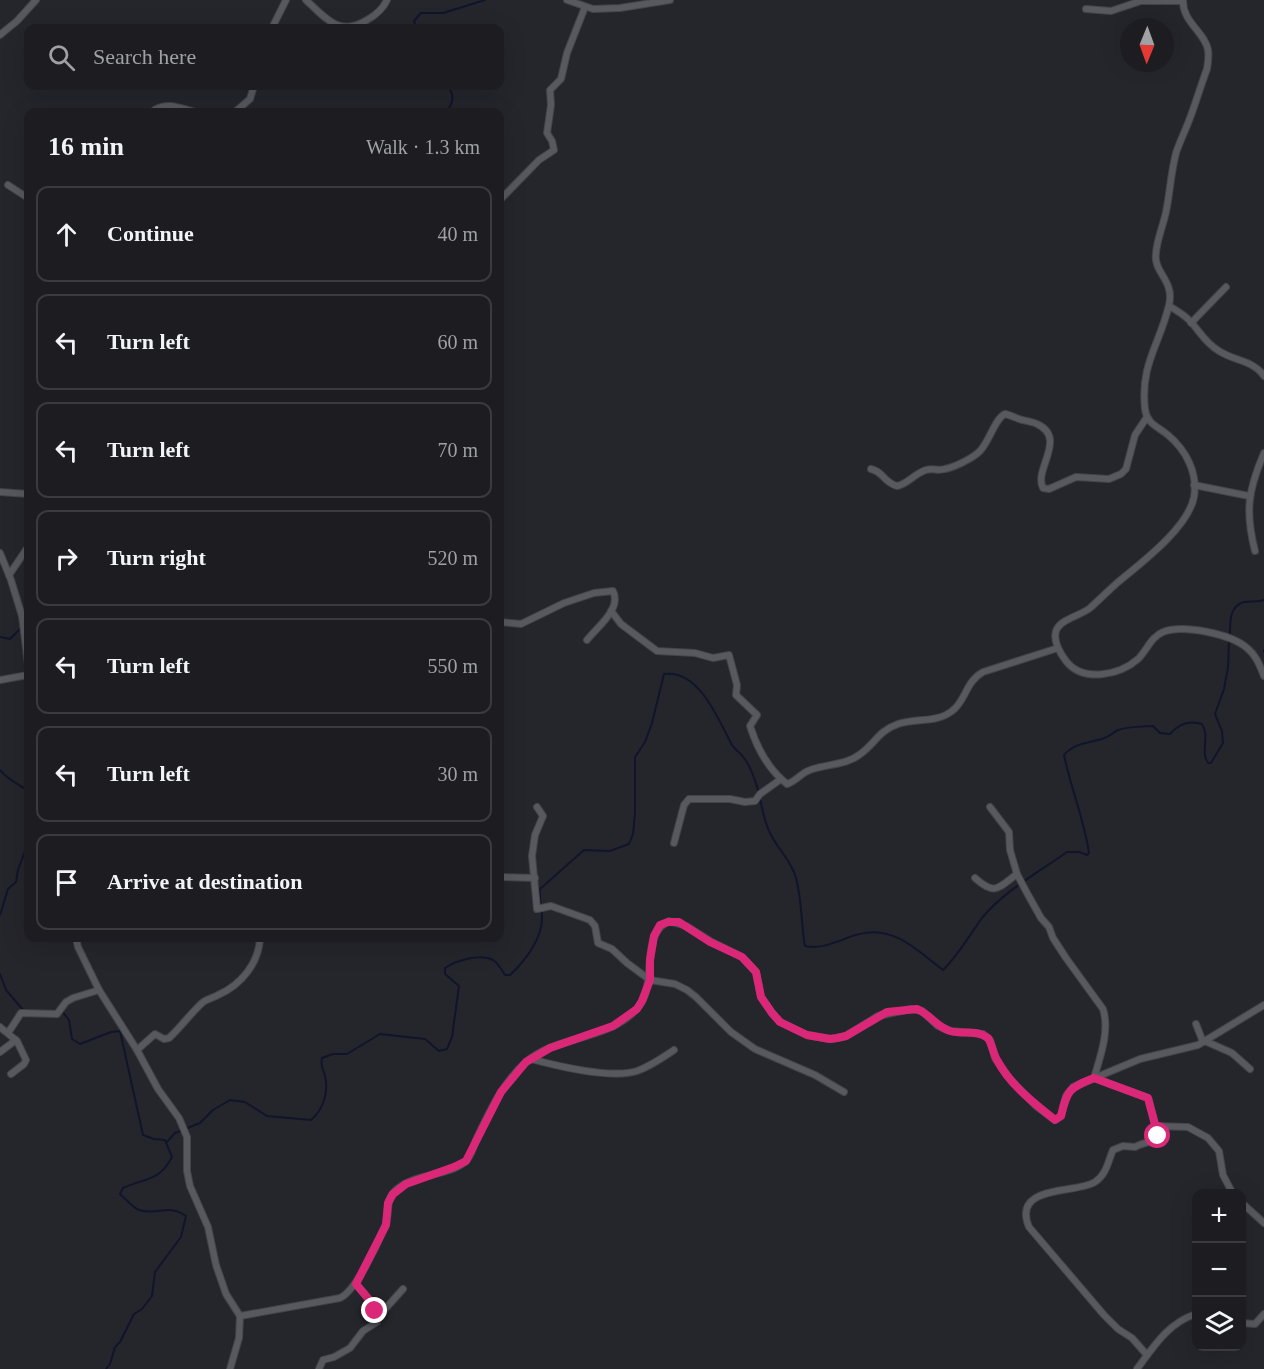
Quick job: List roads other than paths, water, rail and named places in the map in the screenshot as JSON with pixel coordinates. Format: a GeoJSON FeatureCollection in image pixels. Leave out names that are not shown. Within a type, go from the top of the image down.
{"type":"FeatureCollection","features":[{"type":"Feature","properties":{"kind":"street"},"geometry":{"type":"LineString","coordinates":[[0,35],[18,21],[36,0]]}},
{"type":"Feature","properties":{"kind":"street"},"geometry":{"type":"LineString","coordinates":[[274,24],[286,0]]}},
{"type":"Feature","properties":{"kind":"street"},"geometry":{"type":"LineString","coordinates":[[306,0],[324,17],[338,24]]}},
{"type":"Feature","properties":{"kind":"street"},"geometry":{"type":"LineString","coordinates":[[359,24],[382,8],[387,0]]}},
{"type":"Feature","properties":{"kind":"street"},"geometry":{"type":"LineString","coordinates":[[567,0],[585,7],[604,9],[634,2],[670,0]]}},
{"type":"Feature","properties":{"kind":"street"},"geometry":{"type":"LineString","coordinates":[[1086,9],[1111,11],[1141,1],[1182,1],[1186,15],[1206,45],[1207,69],[1177,150],[1156,252],[1156,265],[1168,283],[1169,306],[1147,364],[1144,406],[1146,417],[1176,443],[1184,454],[1191,465],[1194,484],[1193,499],[1188,512],[1151,556],[1090,608],[1058,627],[1055,636],[1058,648],[1066,661],[1076,670],[1098,674],[1119,670],[1129,665],[1162,632],[1175,628],[1189,628],[1229,639],[1247,648],[1256,658],[1264,676]]}},
{"type":"Feature","properties":{"kind":"street"},"geometry":{"type":"LineString","coordinates":[[504,196],[539,160],[554,150],[547,133],[551,105],[550,90],[561,80],[567,53],[585,7]]}},
{"type":"Feature","properties":{"kind":"street"},"geometry":{"type":"LineString","coordinates":[[240,108],[250,99],[253,90]]}},
{"type":"Feature","properties":{"kind":"street"},"geometry":{"type":"LineString","coordinates":[[158,108],[174,106],[181,108]]}},
{"type":"Feature","properties":{"kind":"street"},"geometry":{"type":"LineString","coordinates":[[8,186],[24,196]]}},
{"type":"Feature","properties":{"kind":"street"},"geometry":{"type":"LineString","coordinates":[[1191,322],[1226,287]]}},
{"type":"Feature","properties":{"kind":"street"},"geometry":{"type":"LineString","coordinates":[[1169,306],[1191,322],[1212,347],[1253,365],[1264,376]]}},
{"type":"Feature","properties":{"kind":"street"},"geometry":{"type":"LineString","coordinates":[[871,469],[879,471],[887,483],[897,486],[925,470],[943,470],[954,466],[976,454],[986,445],[999,418],[1005,414],[1036,423],[1047,433],[1050,447],[1041,475],[1044,488],[1049,489],[1076,477],[1109,479],[1126,469],[1135,435],[1146,417]]}},
{"type":"Feature","properties":{"kind":"street"},"geometry":{"type":"LineString","coordinates":[[1255,551],[1249,526],[1249,496],[1264,453]]}},
{"type":"Feature","properties":{"kind":"street"},"geometry":{"type":"LineString","coordinates":[[1194,484],[1249,496]]}},
{"type":"Feature","properties":{"kind":"street"},"geometry":{"type":"LineString","coordinates":[[0,492],[24,494]]}},
{"type":"Feature","properties":{"kind":"street"},"geometry":{"type":"LineString","coordinates":[[0,553],[9,575],[24,628]]}},
{"type":"Feature","properties":{"kind":"street"},"geometry":{"type":"LineString","coordinates":[[9,575],[24,553]]}},
{"type":"Feature","properties":{"kind":"street"},"geometry":{"type":"LineString","coordinates":[[504,622],[527,623],[564,603],[613,591],[615,601],[611,611],[587,640]]}},
{"type":"Feature","properties":{"kind":"street"},"geometry":{"type":"LineString","coordinates":[[611,611],[621,624],[657,651],[695,652],[710,657],[729,656],[737,686],[736,695],[757,715],[750,726],[756,745],[766,762],[789,784],[801,774],[813,769],[857,757],[888,728],[904,722],[933,719],[951,713],[973,678],[983,672],[1058,648]]}},
{"type":"Feature","properties":{"kind":"street"},"geometry":{"type":"LineString","coordinates":[[1256,658],[1264,657]]}},
{"type":"Feature","properties":{"kind":"street"},"geometry":{"type":"LineString","coordinates":[[0,680],[24,676]]}},
{"type":"Feature","properties":{"kind":"street"},"geometry":{"type":"LineString","coordinates":[[674,843],[684,805],[689,799],[754,802],[760,794],[781,778]]}},
{"type":"Feature","properties":{"kind":"street"},"geometry":{"type":"LineString","coordinates":[[537,807],[543,817],[533,845],[532,856],[537,909],[551,906],[590,920],[595,926],[598,943],[610,947],[619,957],[650,980],[675,984],[687,990],[731,1032],[755,1049],[815,1075],[844,1092]]}},
{"type":"Feature","properties":{"kind":"street"},"geometry":{"type":"LineString","coordinates":[[990,807],[1009,832],[1010,850],[1017,874],[1066,958],[1103,1009],[1105,1015],[1104,1041],[1094,1078]]}},
{"type":"Feature","properties":{"kind":"street"},"geometry":{"type":"LineString","coordinates":[[975,878],[988,889],[994,890],[1017,874]]}},
{"type":"Feature","properties":{"kind":"street"},"geometry":{"type":"LineString","coordinates":[[504,877],[535,878]]}},
{"type":"Feature","properties":{"kind":"street"},"geometry":{"type":"LineString","coordinates":[[240,1316],[343,1297],[356,1284],[386,1225],[388,1203],[393,1194],[406,1184],[466,1161],[501,1092],[526,1062],[565,1042],[613,1026],[629,1016],[642,1001],[650,980],[652,946],[657,930],[660,925],[669,921],[679,922],[747,962],[756,972],[759,992],[764,1002],[780,1022],[807,1035],[830,1039],[846,1036],[887,1012],[917,1009],[944,1029],[978,1032],[988,1038],[995,1058],[1009,1078],[1041,1111],[1049,1114],[1055,1120],[1059,1118],[1067,1093],[1073,1087],[1140,1059],[1204,1041],[1264,1005]]}},
{"type":"Feature","properties":{"kind":"street"},"geometry":{"type":"LineString","coordinates":[[77,942],[99,990],[137,1050],[158,1089],[184,1127],[187,1137],[187,1171],[190,1186],[211,1235],[216,1265],[225,1294],[240,1316],[237,1346],[230,1369]]}},
{"type":"Feature","properties":{"kind":"street"},"geometry":{"type":"LineString","coordinates":[[137,1050],[155,1034],[164,1039],[170,1038],[202,1003],[238,983],[252,966],[259,942]]}},
{"type":"Feature","properties":{"kind":"street"},"geometry":{"type":"LineString","coordinates":[[8,1033],[21,1013],[59,1013],[66,1002],[99,990]]}},
{"type":"Feature","properties":{"kind":"street"},"geometry":{"type":"LineString","coordinates":[[1196,1024],[1204,1041],[1232,1053],[1250,1069]]}},
{"type":"Feature","properties":{"kind":"street"},"geometry":{"type":"LineString","coordinates":[[0,1027],[16,1040],[27,1061],[11,1074]]}},
{"type":"Feature","properties":{"kind":"street"},"geometry":{"type":"LineString","coordinates":[[0,1052],[16,1040]]}},
{"type":"Feature","properties":{"kind":"street"},"geometry":{"type":"LineString","coordinates":[[531,1059],[583,1070],[619,1074],[636,1072],[674,1050]]}},
{"type":"Feature","properties":{"kind":"street"},"geometry":{"type":"LineString","coordinates":[[1094,1078],[1146,1097],[1150,1101],[1158,1136],[1152,1141],[1135,1147],[1123,1146],[1113,1150],[1109,1164],[1099,1180],[1087,1186],[1041,1195],[1031,1202],[1027,1213],[1029,1227],[1090,1299],[1147,1355]]}},
{"type":"Feature","properties":{"kind":"street"},"geometry":{"type":"LineString","coordinates":[[1154,1126],[1188,1127],[1208,1138],[1219,1151],[1223,1175],[1230,1189]]}},
{"type":"Feature","properties":{"kind":"street"},"geometry":{"type":"LineString","coordinates":[[1246,1207],[1264,1223]]}},
{"type":"Feature","properties":{"kind":"street"},"geometry":{"type":"LineString","coordinates":[[356,1284],[371,1302],[378,1317]]}},
{"type":"Feature","properties":{"kind":"street"},"geometry":{"type":"LineString","coordinates":[[319,1369],[323,1360],[350,1348],[363,1331],[377,1322],[378,1317],[403,1289]]}},
{"type":"Feature","properties":{"kind":"street"},"geometry":{"type":"LineString","coordinates":[[1246,1323],[1255,1324],[1264,1314]]}},
{"type":"Feature","properties":{"kind":"street"},"geometry":{"type":"LineString","coordinates":[[1137,1369],[1169,1329],[1192,1316]]}},
{"type":"Feature","properties":{"kind":"waterway"},"geometry":{"type":"LineString","coordinates":[[415,24],[414,21],[421,13],[443,13],[485,0]]}},
{"type":"Feature","properties":{"kind":"waterway"},"geometry":{"type":"LineString","coordinates":[[449,108],[452,99],[450,90]]}},
{"type":"Feature","properties":{"kind":"waterway"},"geometry":{"type":"LineString","coordinates":[[1230,636],[1231,616],[1235,607],[1244,602],[1264,600]]}},
{"type":"Feature","properties":{"kind":"waterway"},"geometry":{"type":"LineString","coordinates":[[0,637],[10,639],[20,629],[24,629]]}},
{"type":"Feature","properties":{"kind":"waterway"},"geometry":{"type":"LineString","coordinates":[[166,1143],[175,1133],[200,1123],[213,1110],[230,1100],[245,1102],[267,1116],[311,1120],[319,1111],[324,1100],[326,1082],[322,1058],[333,1054],[347,1054],[380,1034],[425,1039],[439,1051],[447,1049],[452,1037],[459,986],[445,974],[445,968],[461,961],[481,957],[493,960],[505,975],[510,975],[527,956],[539,934],[542,918],[540,889],[584,850],[610,851],[629,844],[633,834],[635,813],[635,757],[645,742],[652,723],[664,674],[687,679],[697,687],[714,710],[732,745],[748,765],[757,785],[768,828],[796,878],[805,946],[824,946],[853,936],[876,932],[907,943],[943,970],[982,918],[1011,891],[1067,852],[1087,855],[1089,853],[1064,755],[1068,751],[1122,729],[1153,726],[1160,733],[1170,734],[1184,723],[1193,722],[1202,724],[1205,734],[1206,759],[1208,763],[1211,763],[1223,743],[1222,731],[1215,714],[1224,689],[1229,641]]}},
{"type":"Feature","properties":{"kind":"waterway"},"geometry":{"type":"LineString","coordinates":[[0,770],[24,788]]}},
{"type":"Feature","properties":{"kind":"waterway"},"geometry":{"type":"LineString","coordinates":[[0,915],[8,889],[16,882],[24,854]]}},
{"type":"Feature","properties":{"kind":"waterway"},"geometry":{"type":"LineString","coordinates":[[0,974],[6,990],[24,1011]]}},
{"type":"Feature","properties":{"kind":"waterway"},"geometry":{"type":"LineString","coordinates":[[39,1011],[62,1011],[69,1020],[72,1039],[80,1044],[111,1032],[120,1031],[143,1135],[165,1140],[172,1157],[157,1175],[123,1188],[120,1194],[139,1210],[151,1212],[174,1210],[186,1216],[181,1237],[155,1272],[152,1296],[142,1309],[134,1314],[120,1342],[115,1347],[110,1364],[106,1369]]}}]}
